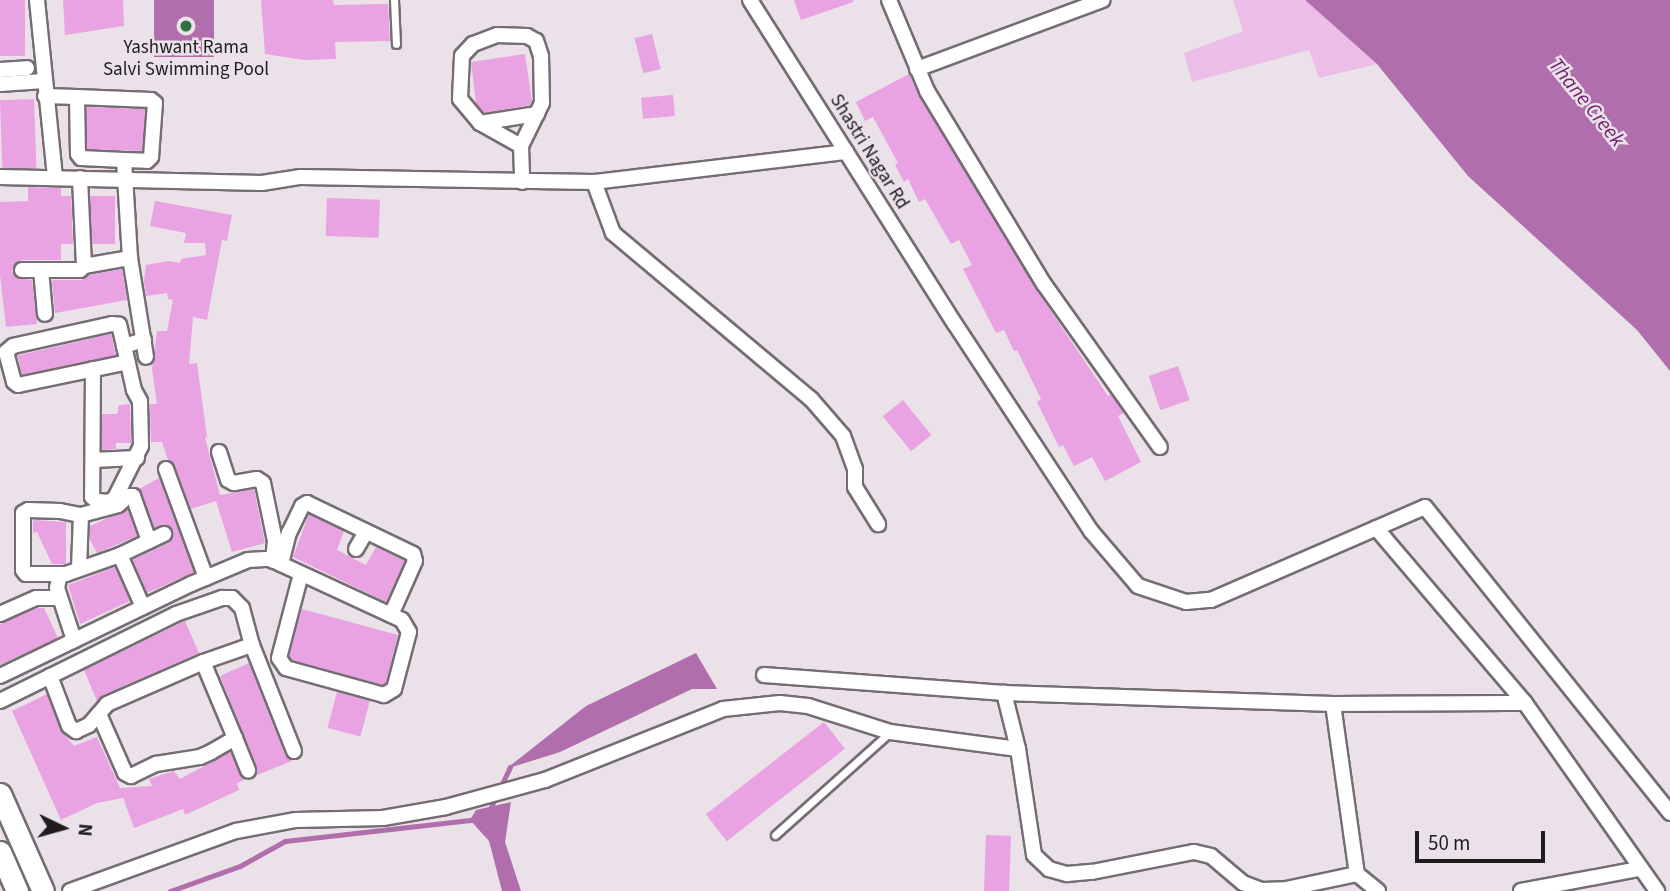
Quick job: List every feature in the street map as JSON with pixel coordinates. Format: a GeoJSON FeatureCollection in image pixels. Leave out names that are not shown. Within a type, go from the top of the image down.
{"type":"FeatureCollection","features":[{"type":"Feature","properties":{"kind":"main road"},"geometry":{"type":"LineString","coordinates":[[0,794],[43,891]]}},
{"type":"Feature","properties":{"kind":"main road"},"geometry":{"type":"LineString","coordinates":[[0,852],[17,891]]}},
{"type":"Feature","properties":{"kind":"street"},"geometry":{"type":"LineString","coordinates":[[37,0],[55,177]]}},
{"type":"Feature","properties":{"kind":"street","name":"Shastri Nagar Rd"},"geometry":{"type":"LineString","coordinates":[[750,0],[955,324],[1091,531],[1138,586],[1186,602],[1211,600],[1425,507],[1670,813]]}},
{"type":"Feature","properties":{"kind":"street"},"geometry":{"type":"LineString","coordinates":[[889,0],[927,91],[1044,284],[1160,447]]}},
{"type":"Feature","properties":{"kind":"street"},"geometry":{"type":"LineString","coordinates":[[917,69],[1103,0]]}},
{"type":"Feature","properties":{"kind":"street"},"geometry":{"type":"LineString","coordinates":[[521,146],[480,123],[460,99],[462,56],[473,44],[497,35],[527,36],[536,41],[541,56],[542,103],[521,146],[522,182]]}},
{"type":"Feature","properties":{"kind":"street"},"geometry":{"type":"LineString","coordinates":[[0,70],[27,68]]}},
{"type":"Feature","properties":{"kind":"street"},"geometry":{"type":"LineString","coordinates":[[0,84],[45,88],[77,97],[151,100],[155,103],[151,157],[147,161],[81,158],[78,154],[77,97]]}},
{"type":"Feature","properties":{"kind":"street"},"geometry":{"type":"LineString","coordinates":[[480,123],[537,114]]}},
{"type":"Feature","properties":{"kind":"street"},"geometry":{"type":"LineString","coordinates":[[0,177],[262,183],[301,177],[594,182],[846,152]]}},
{"type":"Feature","properties":{"kind":"street"},"geometry":{"type":"LineString","coordinates":[[124,160],[130,258],[146,357]]}},
{"type":"Feature","properties":{"kind":"street"},"geometry":{"type":"LineString","coordinates":[[22,270],[80,270],[83,265],[80,178]]}},
{"type":"Feature","properties":{"kind":"street"},"geometry":{"type":"LineString","coordinates":[[594,182],[612,233],[811,399],[843,436],[855,469],[855,487],[878,524]]}},
{"type":"Feature","properties":{"kind":"street"},"geometry":{"type":"LineString","coordinates":[[83,265],[130,258]]}},
{"type":"Feature","properties":{"kind":"street"},"geometry":{"type":"LineString","coordinates":[[41,270],[45,314]]}},
{"type":"Feature","properties":{"kind":"street"},"geometry":{"type":"LineString","coordinates":[[93,369],[92,498],[109,502],[115,498],[141,446],[141,408],[120,328],[116,324],[13,346],[6,350],[14,382],[18,385],[93,369],[128,362]]}},
{"type":"Feature","properties":{"kind":"street"},"geometry":{"type":"LineString","coordinates":[[124,346],[144,340]]}},
{"type":"Feature","properties":{"kind":"street"},"geometry":{"type":"LineString","coordinates":[[219,453],[228,480],[234,483],[257,479],[263,483],[277,563]]}},
{"type":"Feature","properties":{"kind":"street"},"geometry":{"type":"LineString","coordinates":[[93,460],[137,458]]}},
{"type":"Feature","properties":{"kind":"street"},"geometry":{"type":"LineString","coordinates":[[166,469],[206,578]]}},
{"type":"Feature","properties":{"kind":"street"},"geometry":{"type":"LineString","coordinates":[[149,541],[133,496],[128,496],[118,505],[81,515],[28,510],[23,513],[23,570],[26,574],[60,574],[79,569],[120,555],[187,525]]}},
{"type":"Feature","properties":{"kind":"street"},"geometry":{"type":"LineString","coordinates":[[277,563],[302,506],[307,503],[412,554],[415,561],[391,615]]}},
{"type":"Feature","properties":{"kind":"street"},"geometry":{"type":"LineString","coordinates":[[79,569],[81,515]]}},
{"type":"Feature","properties":{"kind":"street"},"geometry":{"type":"LineString","coordinates":[[1376,528],[1525,703],[1657,891]]}},
{"type":"Feature","properties":{"kind":"street"},"geometry":{"type":"LineString","coordinates":[[356,550],[366,532]]}},
{"type":"Feature","properties":{"kind":"street"},"geometry":{"type":"LineString","coordinates":[[120,555],[143,607]]}},
{"type":"Feature","properties":{"kind":"street"},"geometry":{"type":"LineString","coordinates":[[0,676],[248,560],[277,563],[402,620],[409,632],[394,689],[384,695],[286,668],[279,657],[301,574]]}},
{"type":"Feature","properties":{"kind":"street"},"geometry":{"type":"LineString","coordinates":[[60,574],[57,588],[74,640]]}},
{"type":"Feature","properties":{"kind":"street"},"geometry":{"type":"LineString","coordinates":[[0,614],[36,598],[60,598]]}},
{"type":"Feature","properties":{"kind":"street"},"geometry":{"type":"LineString","coordinates":[[0,701],[176,614],[222,598],[232,598],[242,608],[252,645],[294,751]]}},
{"type":"Feature","properties":{"kind":"street"},"geometry":{"type":"LineString","coordinates":[[50,676],[69,726],[76,731],[89,724],[107,704],[203,662],[252,645]]}},
{"type":"Feature","properties":{"kind":"street"},"geometry":{"type":"LineString","coordinates":[[203,662],[248,771]]}},
{"type":"Feature","properties":{"kind":"street"},"geometry":{"type":"LineString","coordinates":[[764,675],[1004,693],[1333,704],[1525,703]]}},
{"type":"Feature","properties":{"kind":"street"},"geometry":{"type":"LineString","coordinates":[[1004,693],[1018,749],[1034,855],[1049,869],[1067,874],[1092,872],[1194,852],[1211,856],[1243,883],[1261,890],[1286,889],[1357,874]]}},
{"type":"Feature","properties":{"kind":"street"},"geometry":{"type":"LineString","coordinates":[[70,891],[236,831],[265,824],[410,815],[545,780],[723,709],[780,703],[808,706],[890,733],[1018,749]]}},
{"type":"Feature","properties":{"kind":"street"},"geometry":{"type":"LineString","coordinates":[[1333,704],[1357,874],[1378,891]]}},
{"type":"Feature","properties":{"kind":"street"},"geometry":{"type":"LineString","coordinates":[[99,714],[125,773],[131,776],[156,764],[200,757],[235,738]]}},
{"type":"Feature","properties":{"kind":"street"},"geometry":{"type":"LineString","coordinates":[[1521,891],[1639,869]]}},
{"type":"Feature","properties":{"kind":"lane"},"geometry":{"type":"LineString","coordinates":[[394,0],[396,44]]}},
{"type":"Feature","properties":{"kind":"lane"},"geometry":{"type":"LineString","coordinates":[[775,835],[890,733]]}},
{"type":"Feature","properties":{"kind":"shaded area"},"geometry":{"type":"Polygon","coordinates":[[[1233,0],[1305,0],[1377,64],[1319,78],[1309,50],[1192,82],[1184,53],[1243,31],[1233,0]]]}},
{"type":"Feature","properties":{"kind":"water","name":"Yashwant Rama Salvi Swimming Pool"},"geometry":{"type":"Polygon","coordinates":[[[154,0],[214,0],[214,57],[154,57],[154,0]]]}},
{"type":"Feature","properties":{"kind":"water","name":"Thane Creek"},"geometry":{"type":"Polygon","coordinates":[[[1305,0],[1670,0],[1670,371],[1637,330],[1468,176],[1377,64],[1305,0]]]}},
{"type":"Feature","properties":{"kind":"water"},"geometry":{"type":"Polygon","coordinates":[[[696,653],[717,689],[692,689],[560,752],[506,769],[586,706],[696,653]]]}},
{"type":"Feature","properties":{"kind":"water"},"geometry":{"type":"Polygon","coordinates":[[[511,802],[505,842],[521,891],[502,891],[489,841],[470,820],[476,810],[511,802]]]}},
{"type":"Feature","properties":{"kind":"building"},"geometry":{"type":"Polygon","coordinates":[[[0,0],[25,0],[25,56],[0,56],[0,0]]]}},
{"type":"Feature","properties":{"kind":"building"},"geometry":{"type":"Polygon","coordinates":[[[63,0],[123,0],[124,26],[65,35],[63,0]]]}},
{"type":"Feature","properties":{"kind":"building"},"geometry":{"type":"Polygon","coordinates":[[[261,0],[333,0],[334,5],[388,4],[390,41],[335,42],[336,59],[304,60],[265,54],[261,0]]]}},
{"type":"Feature","properties":{"kind":"building"},"geometry":{"type":"Polygon","coordinates":[[[794,0],[853,0],[853,2],[801,20],[794,0]]]}},
{"type":"Feature","properties":{"kind":"building"},"geometry":{"type":"Polygon","coordinates":[[[652,34],[661,69],[643,73],[635,38],[652,34]]]}},
{"type":"Feature","properties":{"kind":"building"},"geometry":{"type":"Polygon","coordinates":[[[525,54],[532,101],[530,105],[484,113],[476,103],[471,62],[525,54]]]}},
{"type":"Feature","properties":{"kind":"building"},"geometry":{"type":"Polygon","coordinates":[[[909,74],[919,96],[1036,289],[1108,396],[1111,394],[1124,413],[1118,416],[1141,462],[1105,481],[1092,457],[1074,466],[1063,445],[1059,447],[1037,402],[1041,399],[1017,350],[1014,351],[1004,330],[996,333],[963,269],[972,265],[959,240],[951,244],[925,199],[919,202],[908,179],[904,182],[895,165],[898,163],[873,117],[865,121],[856,102],[909,74]]]}},
{"type":"Feature","properties":{"kind":"building"},"geometry":{"type":"Polygon","coordinates":[[[673,95],[675,116],[643,119],[641,98],[673,95]]]}},
{"type":"Feature","properties":{"kind":"building"},"geometry":{"type":"Polygon","coordinates":[[[34,99],[36,168],[2,169],[0,100],[34,99]]]}},
{"type":"Feature","properties":{"kind":"building"},"geometry":{"type":"Polygon","coordinates":[[[87,107],[145,109],[143,151],[86,149],[87,107]]]}},
{"type":"Feature","properties":{"kind":"building"},"geometry":{"type":"Polygon","coordinates":[[[28,187],[61,188],[61,196],[71,196],[73,244],[61,244],[61,260],[22,260],[14,265],[12,271],[17,278],[32,280],[37,324],[6,327],[0,275],[0,202],[28,201],[28,187]]]}},
{"type":"Feature","properties":{"kind":"building"},"geometry":{"type":"Polygon","coordinates":[[[90,196],[115,196],[115,244],[90,244],[90,196]]]}},
{"type":"Feature","properties":{"kind":"building"},"geometry":{"type":"Polygon","coordinates":[[[327,198],[380,200],[379,238],[326,236],[327,198]]]}},
{"type":"Feature","properties":{"kind":"building"},"geometry":{"type":"Polygon","coordinates":[[[155,201],[232,215],[227,241],[222,240],[207,320],[193,317],[189,364],[197,363],[205,438],[220,495],[254,489],[265,543],[232,552],[216,501],[191,509],[175,466],[168,460],[162,442],[151,442],[150,404],[157,404],[152,369],[157,331],[167,331],[173,300],[168,299],[167,293],[146,296],[146,265],[169,261],[180,263],[181,259],[206,255],[205,243],[184,243],[186,233],[150,226],[155,201]]]}},
{"type":"Feature","properties":{"kind":"building"},"geometry":{"type":"Polygon","coordinates":[[[122,269],[127,300],[55,313],[52,280],[81,280],[89,275],[122,269]]]}},
{"type":"Feature","properties":{"kind":"building"},"geometry":{"type":"Polygon","coordinates":[[[111,334],[116,355],[22,377],[17,356],[111,334]]]}},
{"type":"Feature","properties":{"kind":"building"},"geometry":{"type":"Polygon","coordinates":[[[1178,366],[1190,400],[1160,410],[1149,376],[1178,366]]]}},
{"type":"Feature","properties":{"kind":"building"},"geometry":{"type":"Polygon","coordinates":[[[903,400],[931,435],[911,451],[883,416],[903,400]]]}},
{"type":"Feature","properties":{"kind":"building"},"geometry":{"type":"Polygon","coordinates":[[[130,404],[131,443],[116,443],[116,449],[102,450],[102,414],[117,414],[119,405],[130,404]]]}},
{"type":"Feature","properties":{"kind":"building"},"geometry":{"type":"Polygon","coordinates":[[[159,478],[194,572],[147,593],[133,560],[168,543],[173,535],[169,526],[155,528],[139,489],[159,478]]]}},
{"type":"Feature","properties":{"kind":"building"},"geometry":{"type":"Polygon","coordinates":[[[128,509],[137,536],[97,553],[90,540],[90,526],[128,509]]]}},
{"type":"Feature","properties":{"kind":"building"},"geometry":{"type":"Polygon","coordinates":[[[309,514],[344,531],[337,550],[366,565],[376,547],[405,561],[386,602],[293,557],[309,514]]]}},
{"type":"Feature","properties":{"kind":"building"},"geometry":{"type":"Polygon","coordinates":[[[33,520],[66,522],[66,564],[52,564],[37,532],[33,533],[33,520]]]}},
{"type":"Feature","properties":{"kind":"building"},"geometry":{"type":"Polygon","coordinates":[[[115,567],[130,601],[80,624],[68,585],[115,567]]]}},
{"type":"Feature","properties":{"kind":"building"},"geometry":{"type":"Polygon","coordinates":[[[44,608],[58,638],[0,665],[0,624],[44,608]]]}},
{"type":"Feature","properties":{"kind":"building"},"geometry":{"type":"Polygon","coordinates":[[[302,609],[398,635],[386,683],[383,685],[292,660],[289,656],[302,609]]]}},
{"type":"Feature","properties":{"kind":"building"},"geometry":{"type":"Polygon","coordinates":[[[185,621],[199,653],[103,695],[97,701],[84,670],[185,621]]]}},
{"type":"Feature","properties":{"kind":"building"},"geometry":{"type":"Polygon","coordinates":[[[249,663],[285,755],[292,761],[257,775],[257,767],[220,676],[249,663]]]}},
{"type":"Feature","properties":{"kind":"building"},"geometry":{"type":"Polygon","coordinates":[[[337,692],[370,701],[360,737],[327,728],[337,692]]]}},
{"type":"Feature","properties":{"kind":"building"},"geometry":{"type":"Polygon","coordinates":[[[47,694],[60,729],[74,746],[97,737],[120,788],[152,786],[149,779],[174,771],[180,779],[230,752],[244,780],[237,783],[239,790],[185,815],[183,809],[134,828],[123,798],[97,803],[61,820],[12,711],[47,694]]]}},
{"type":"Feature","properties":{"kind":"building"},"geometry":{"type":"Polygon","coordinates":[[[824,722],[845,749],[727,841],[706,814],[824,722]]]}},
{"type":"Feature","properties":{"kind":"building"},"geometry":{"type":"Polygon","coordinates":[[[986,835],[1011,836],[1009,891],[984,891],[986,835]]]}},
{"type":"Feature","properties":{"kind":"waterway"},"geometry":{"type":"LineString","coordinates":[[489,811],[510,767]]}},
{"type":"Feature","properties":{"kind":"waterway"},"geometry":{"type":"LineString","coordinates":[[170,891],[240,866],[285,841],[477,819]]}},
{"type":"Feature","properties":{"kind":"place","name":"Yashwant Rama Salvi Swimming Pool"},"geometry":{"type":"Point","coordinates":[186,26]}}]}
